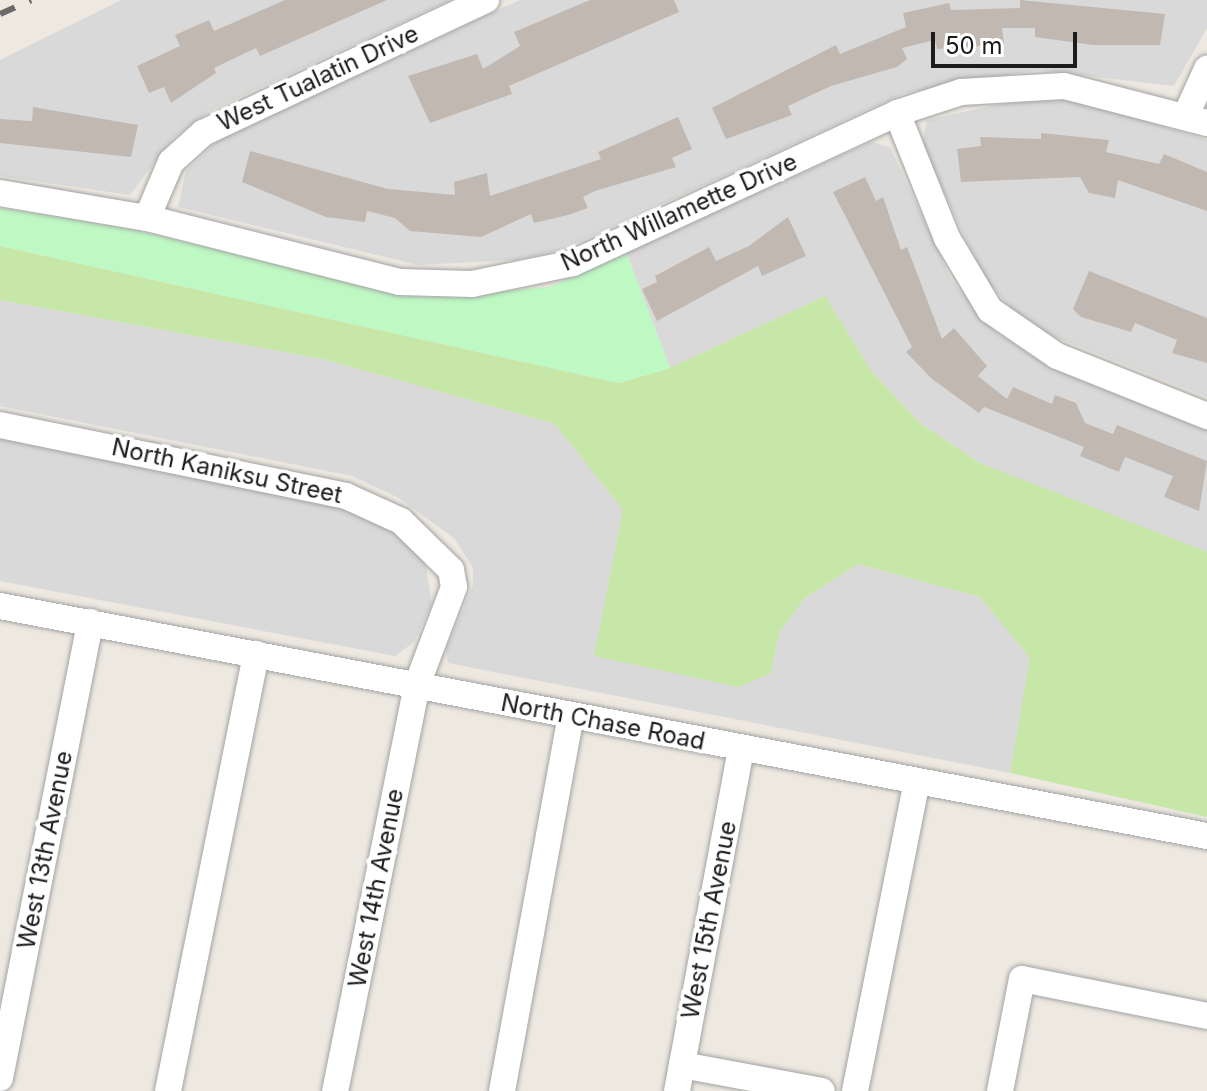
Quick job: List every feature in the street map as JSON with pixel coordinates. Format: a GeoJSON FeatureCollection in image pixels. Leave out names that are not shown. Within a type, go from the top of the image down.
{"type":"FeatureCollection","features":[{"type":"Feature","properties":{"kind":"street","name":"West Tualatin Drive"},"geometry":{"type":"LineString","coordinates":[[147,218],[171,162],[203,133],[486,0]]}},
{"type":"Feature","properties":{"kind":"street"},"geometry":{"type":"LineString","coordinates":[[1196,119],[1207,69]]}},
{"type":"Feature","properties":{"kind":"street","name":"North Willamette Drive"},"geometry":{"type":"LineString","coordinates":[[0,193],[147,218],[400,282],[506,280],[573,263],[897,113],[961,92],[1038,84],[1196,119]]}},
{"type":"Feature","properties":{"kind":"street"},"geometry":{"type":"LineString","coordinates":[[897,113],[947,238],[990,310],[1057,356],[1207,416]]}},
{"type":"Feature","properties":{"kind":"street","name":"North Kaniksu Street"},"geometry":{"type":"LineString","coordinates":[[0,425],[290,480],[401,521],[433,546],[454,578],[417,685]]}},
{"type":"Feature","properties":{"kind":"street","name":"North Chase Road"},"geometry":{"type":"LineString","coordinates":[[0,606],[1207,836]]}},
{"type":"Feature","properties":{"kind":"street","name":"West 13th Avenue"},"geometry":{"type":"LineString","coordinates":[[0,1078],[90,622]]}},
{"type":"Feature","properties":{"kind":"street"},"geometry":{"type":"LineString","coordinates":[[168,1091],[256,654]]}},
{"type":"Feature","properties":{"kind":"street","name":"West 14th Avenue"},"geometry":{"type":"LineString","coordinates":[[335,1091],[417,685]]}},
{"type":"Feature","properties":{"kind":"street"},"geometry":{"type":"LineString","coordinates":[[502,1091],[571,715]]}},
{"type":"Feature","properties":{"kind":"street","name":"West 15th Avenue"},"geometry":{"type":"LineString","coordinates":[[677,1091],[741,749]]}},
{"type":"Feature","properties":{"kind":"street"},"geometry":{"type":"LineString","coordinates":[[855,1091],[917,781]]}},
{"type":"Feature","properties":{"kind":"street"},"geometry":{"type":"LineString","coordinates":[[1000,1091],[1022,979],[1207,1016]]}},
{"type":"Feature","properties":{"kind":"street"},"geometry":{"type":"LineString","coordinates":[[682,1065],[822,1091]]}},
{"type":"Feature","properties":{"kind":"shaded area"},"geometry":{"type":"Polygon","coordinates":[[[121,0],[450,0],[209,111],[172,139],[130,195],[0,176],[0,60],[121,0]]]}},
{"type":"Feature","properties":{"kind":"shaded area"},"geometry":{"type":"Polygon","coordinates":[[[520,0],[1207,0],[1207,28],[1174,86],[1037,70],[904,93],[564,249],[515,260],[418,265],[178,207],[186,171],[219,139],[520,0]]]}},
{"type":"Feature","properties":{"kind":"shaded area"},"geometry":{"type":"Polygon","coordinates":[[[1066,97],[1207,140],[1207,397],[1025,325],[983,276],[922,144],[927,120],[1022,99],[1066,97]]]}},
{"type":"Feature","properties":{"kind":"shaded area"},"geometry":{"type":"Polygon","coordinates":[[[871,142],[890,147],[951,279],[997,333],[1046,362],[1207,426],[1207,556],[980,463],[920,423],[872,372],[825,296],[670,368],[626,252],[871,142]]]}},
{"type":"Feature","properties":{"kind":"shaded area"},"geometry":{"type":"Polygon","coordinates":[[[0,300],[327,360],[555,424],[623,510],[595,656],[771,673],[779,633],[805,598],[858,564],[980,597],[1031,658],[1010,773],[448,663],[446,650],[473,585],[473,568],[455,539],[399,498],[352,476],[0,406],[0,300]]]}},
{"type":"Feature","properties":{"kind":"shaded area"},"geometry":{"type":"Polygon","coordinates":[[[0,435],[327,500],[406,532],[424,556],[432,604],[414,642],[395,656],[0,581],[0,435]]]}},
{"type":"Feature","properties":{"kind":"green space"},"geometry":{"type":"Polygon","coordinates":[[[0,208],[121,227],[425,297],[550,287],[626,252],[670,368],[619,383],[0,246],[0,208]]]}},
{"type":"Feature","properties":{"kind":"green space"},"geometry":{"type":"Polygon","coordinates":[[[0,246],[619,383],[670,368],[825,296],[872,372],[920,423],[980,463],[1207,552],[1207,817],[1010,773],[1030,658],[980,597],[858,564],[805,598],[779,633],[771,673],[739,687],[594,656],[623,510],[555,424],[327,360],[0,300],[0,246]]]}},
{"type":"Feature","properties":{"kind":"building"},"geometry":{"type":"Polygon","coordinates":[[[285,0],[387,0],[260,56],[256,48],[214,68],[216,73],[171,103],[164,87],[149,93],[137,66],[180,46],[175,35],[209,20],[214,31],[285,0]]]}},
{"type":"Feature","properties":{"kind":"building"},"geometry":{"type":"Polygon","coordinates":[[[590,0],[674,0],[679,12],[509,86],[512,94],[430,123],[408,76],[477,54],[483,69],[520,46],[514,32],[590,0]]]}},
{"type":"Feature","properties":{"kind":"building"},"geometry":{"type":"Polygon","coordinates":[[[1020,0],[1165,14],[1160,45],[1093,45],[1035,37],[1035,28],[1002,28],[1004,44],[937,49],[935,40],[902,48],[907,59],[897,67],[831,86],[788,106],[792,115],[726,139],[712,108],[836,45],[840,54],[906,27],[903,13],[949,3],[951,10],[1020,8],[1020,0]]]}},
{"type":"Feature","properties":{"kind":"building"},"geometry":{"type":"Polygon","coordinates":[[[33,107],[138,125],[131,157],[0,143],[0,119],[32,121],[33,107]]]}},
{"type":"Feature","properties":{"kind":"building"},"geometry":{"type":"Polygon","coordinates":[[[678,117],[692,149],[672,158],[676,167],[595,191],[583,197],[588,208],[534,223],[531,214],[481,237],[410,231],[395,218],[367,211],[365,222],[326,217],[242,182],[250,151],[388,189],[455,195],[454,182],[487,173],[490,196],[601,159],[598,152],[678,117]]]}},
{"type":"Feature","properties":{"kind":"building"},"geometry":{"type":"Polygon","coordinates":[[[1041,133],[1109,140],[1106,152],[1159,164],[1164,154],[1207,172],[1207,211],[1118,180],[1115,198],[1089,193],[1080,177],[961,182],[957,149],[981,146],[980,137],[1041,139],[1041,133]]]}},
{"type":"Feature","properties":{"kind":"building"},"geometry":{"type":"Polygon","coordinates":[[[865,177],[876,201],[883,197],[901,250],[907,247],[942,339],[954,328],[987,366],[978,376],[1007,399],[1013,387],[1052,404],[1055,395],[1076,403],[1085,423],[1113,434],[1117,425],[1207,461],[1199,511],[1164,497],[1173,476],[1125,457],[1119,472],[1080,456],[1084,447],[984,407],[979,413],[932,379],[906,352],[912,347],[833,192],[865,177]]]}},
{"type":"Feature","properties":{"kind":"building"},"geometry":{"type":"Polygon","coordinates":[[[788,217],[806,256],[762,276],[758,266],[657,321],[642,289],[657,282],[655,276],[709,247],[716,261],[749,246],[788,217]]]}},
{"type":"Feature","properties":{"kind":"building"},"geometry":{"type":"Polygon","coordinates":[[[1089,271],[1207,318],[1207,363],[1172,353],[1177,340],[1135,323],[1131,332],[1081,317],[1073,309],[1089,271]]]}},
{"type":"Feature","properties":{"kind":"railway"},"geometry":{"type":"LineString","coordinates":[[0,14],[31,0]]}}]}
